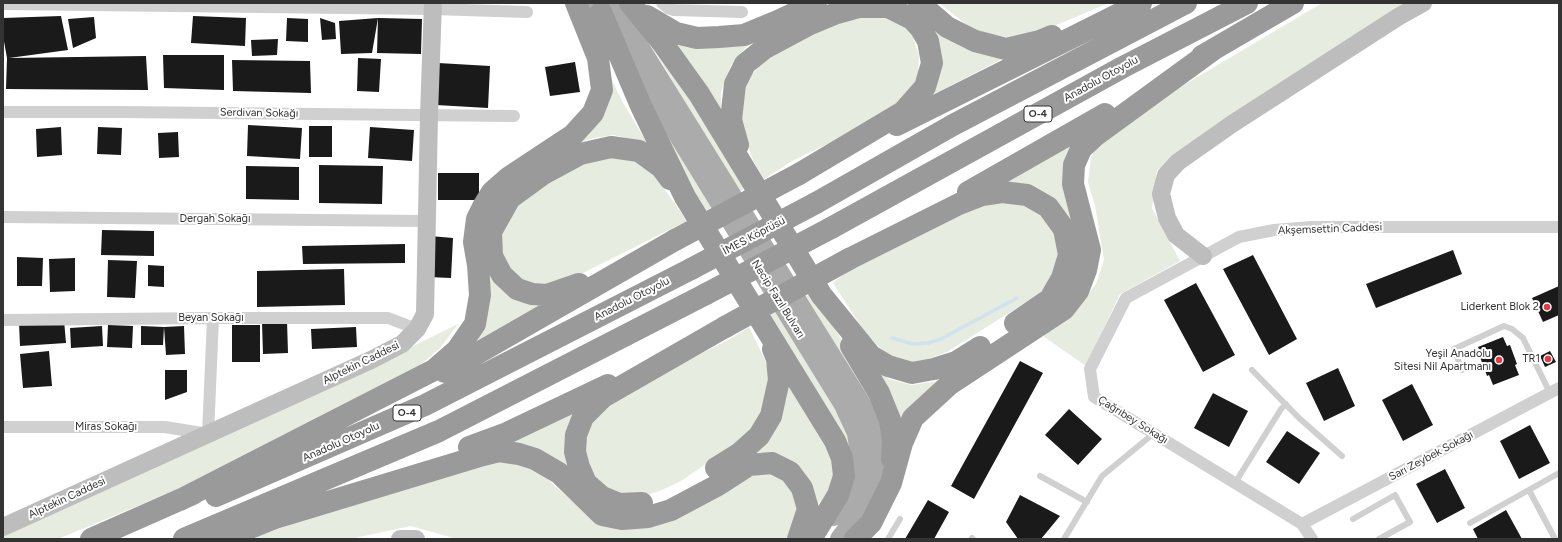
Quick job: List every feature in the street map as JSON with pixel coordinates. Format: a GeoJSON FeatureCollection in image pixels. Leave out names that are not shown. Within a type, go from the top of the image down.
{"type":"FeatureCollection","features":[{"type":"Feature","properties":{"kind":"highway"},"geometry":{"type":"LineString","coordinates":[[180,500],[434,370],[457,350],[475,324],[480,295],[478,265],[474,242],[477,219],[484,205],[492,192],[508,178],[573,134],[593,113],[602,90],[598,58],[576,3]]}},
{"type":"Feature","properties":{"kind":"highway"},"geometry":{"type":"LineString","coordinates":[[630,3],[661,41],[699,94],[823,297],[879,393],[890,420],[893,440],[889,479],[871,523]]}},
{"type":"Feature","properties":{"kind":"highway"},"geometry":{"type":"LineString","coordinates":[[633,3],[642,13],[676,33],[697,38],[744,35],[816,3]]}},
{"type":"Feature","properties":{"kind":"highway"},"geometry":{"type":"LineString","coordinates":[[919,3],[947,27],[975,41],[1006,50],[1040,41],[1132,3]]}},
{"type":"Feature","properties":{"kind":"highway"},"geometry":{"type":"LineString","coordinates":[[91,539],[308,442],[442,374],[675,240],[800,174],[1141,3]]}},
{"type":"Feature","properties":{"kind":"highway","name":"İMES Köprüsü"},"geometry":{"type":"LineString","coordinates":[[692,269],[816,203],[953,125],[1186,3]]}},
{"type":"Feature","properties":{"kind":"highway","name":"Anadolu Otoyolu"},"geometry":{"type":"LineString","coordinates":[[184,539],[439,431],[831,228],[1123,67],[1247,3]]}},
{"type":"Feature","properties":{"kind":"highway"},"geometry":{"type":"LineString","coordinates":[[759,317],[777,359],[779,380],[771,416],[759,436],[740,453],[674,493],[644,503],[619,504],[602,497],[586,483],[579,467],[575,452],[576,435],[583,417],[603,397],[725,327],[1056,143],[1293,3]]}},
{"type":"Feature","properties":{"kind":"highway"},"geometry":{"type":"LineString","coordinates":[[602,6],[641,106],[685,197],[835,441],[842,458],[844,476],[838,495],[811,539]]}},
{"type":"Feature","properties":{"kind":"highway"},"geometry":{"type":"LineString","coordinates":[[748,175],[735,138],[731,120],[735,84],[745,64],[765,48],[810,24],[834,14],[859,7],[888,7],[912,19],[921,29],[928,41],[932,63],[924,87],[903,112],[800,174]]}},
{"type":"Feature","properties":{"kind":"highway"},"geometry":{"type":"LineString","coordinates":[[855,539],[871,523],[891,483],[902,443],[913,418],[950,384],[1064,309],[1078,291],[1086,270],[1090,250],[1073,184],[1074,165],[1081,149],[1096,135],[1214,49]]}},
{"type":"Feature","properties":{"kind":"highway"},"geometry":{"type":"LineString","coordinates":[[675,240],[592,280],[547,295],[532,294],[517,289],[502,275],[492,256],[491,232],[510,198],[543,174],[580,154],[611,147],[640,151],[661,167],[685,197]]}},
{"type":"Feature","properties":{"kind":"highway"},"geometry":{"type":"LineString","coordinates":[[823,297],[871,356],[888,366],[912,373],[934,370],[956,362],[1050,299],[1062,278],[1069,256],[1064,229],[1048,207],[1027,195],[1002,192],[982,195],[959,204],[849,259]]}},
{"type":"Feature","properties":{"kind":"highway","name":"Anadolu Otoyolu"},"geometry":{"type":"LineString","coordinates":[[113,539],[282,468],[425,405],[692,269]]}},
{"type":"Feature","properties":{"kind":"highway"},"geometry":{"type":"LineString","coordinates":[[309,508],[506,432],[725,327]]}},
{"type":"Feature","properties":{"kind":"highway"},"geometry":{"type":"LineString","coordinates":[[222,539],[275,518],[499,451],[535,458],[559,473],[602,515],[622,519],[648,518],[670,510],[691,500],[748,465],[772,464],[790,472],[802,488],[808,509],[798,539]]}},
{"type":"Feature","properties":{"kind":"main road"},"geometry":{"type":"LineString","coordinates":[[1203,256],[1176,235],[1167,218],[1161,194],[1166,175],[1178,162],[1232,124],[1398,17],[1423,3]]}},
{"type":"Feature","properties":{"kind":"main road","name":"Alptekin Caddesi"},"geometry":{"type":"LineString","coordinates":[[3,527],[371,360],[402,344],[417,329],[425,314],[426,221],[433,6]]}},
{"type":"Feature","properties":{"kind":"main road","name":"Necip Fazıl Bulvarı"},"geometry":{"type":"LineString","coordinates":[[602,6],[657,100],[844,405],[857,433],[861,461],[859,476],[852,492],[817,539]]}},
{"type":"Feature","properties":{"kind":"main road","name":"Necip Fazıl Bulvarı"},"geometry":{"type":"LineString","coordinates":[[602,6],[861,404],[876,434],[880,457],[878,475],[864,507],[840,539]]}},
{"type":"Feature","properties":{"kind":"main road"},"geometry":{"type":"LineString","coordinates":[[400,539],[416,539]]}},
{"type":"Feature","properties":{"kind":"street"},"geometry":{"type":"LineString","coordinates":[[662,3],[668,8],[674,10],[742,12]]}},
{"type":"Feature","properties":{"kind":"street"},"geometry":{"type":"LineString","coordinates":[[3,4],[433,6],[527,12]]}},
{"type":"Feature","properties":{"kind":"street","name":"Serdivan Sokağı"},"geometry":{"type":"LineString","coordinates":[[3,112],[514,116]]}},
{"type":"Feature","properties":{"kind":"street","name":"Dergah Sokağı"},"geometry":{"type":"LineString","coordinates":[[3,217],[426,221]]}},
{"type":"Feature","properties":{"kind":"street","name":"Akşemsettin Caddesi"},"geometry":{"type":"LineString","coordinates":[[1203,256],[1239,237],[1274,230],[1312,227],[1559,227]]}},
{"type":"Feature","properties":{"kind":"street","name":"Çağrıbey Sokağı"},"geometry":{"type":"LineString","coordinates":[[1203,256],[1126,298],[1090,369],[1094,397],[1302,524],[1312,539]]}},
{"type":"Feature","properties":{"kind":"street"},"geometry":{"type":"LineString","coordinates":[[208,434],[213,318]]}},
{"type":"Feature","properties":{"kind":"street","name":"Beyan Sokağı"},"geometry":{"type":"LineString","coordinates":[[3,320],[388,318],[417,329]]}},
{"type":"Feature","properties":{"kind":"street","name":"Sarı Zeybek Sokağı"},"geometry":{"type":"LineString","coordinates":[[1302,524],[1554,390]]}},
{"type":"Feature","properties":{"kind":"street","name":"Miras Sokağı"},"geometry":{"type":"LineString","coordinates":[[3,427],[164,427],[208,434]]}},
{"type":"Feature","properties":{"kind":"lane"},"geometry":{"type":"LineString","coordinates":[[1462,370],[1454,349],[1504,326],[1512,329],[1523,338],[1554,390]]}},
{"type":"Feature","properties":{"kind":"lane"},"geometry":{"type":"LineString","coordinates":[[1252,370],[1342,456]]}},
{"type":"Feature","properties":{"kind":"lane"},"geometry":{"type":"LineString","coordinates":[[1235,483],[1281,409],[1286,404]]}},
{"type":"Feature","properties":{"kind":"lane"},"geometry":{"type":"LineString","coordinates":[[1064,539],[1102,476],[1154,434]]}},
{"type":"Feature","properties":{"kind":"lane"},"geometry":{"type":"LineString","coordinates":[[1470,523],[1559,473]]}},
{"type":"Feature","properties":{"kind":"lane"},"geometry":{"type":"LineString","coordinates":[[1040,476],[1087,502]]}},
{"type":"Feature","properties":{"kind":"lane"},"geometry":{"type":"LineString","coordinates":[[1529,490],[1555,539]]}},
{"type":"Feature","properties":{"kind":"lane"},"geometry":{"type":"LineString","coordinates":[[1353,519],[1395,496],[1410,522],[1379,539]]}},
{"type":"Feature","properties":{"kind":"lane"},"geometry":{"type":"LineString","coordinates":[[888,539],[900,519]]}},
{"type":"Feature","properties":{"kind":"shaded area"},"geometry":{"type":"Polygon","coordinates":[[[939,3],[1109,3],[1042,31],[1007,37],[976,32],[939,3]]]}},
{"type":"Feature","properties":{"kind":"shaded area"},"geometry":{"type":"Polygon","coordinates":[[[1322,3],[1410,3],[1338,48],[1157,170],[1152,208],[1180,261],[1120,294],[1086,366],[1043,336],[1074,312],[1096,284],[1104,260],[1095,206],[1088,182],[1091,158],[1101,138],[1147,107],[1322,3]]]}},
{"type":"Feature","properties":{"kind":"shaded area"},"geometry":{"type":"Polygon","coordinates":[[[921,14],[1008,56],[928,97],[921,14]]]}},
{"type":"Feature","properties":{"kind":"shaded area"},"geometry":{"type":"Polygon","coordinates":[[[865,15],[883,16],[902,24],[913,37],[919,56],[918,72],[920,75],[899,103],[838,139],[792,161],[764,179],[753,160],[745,138],[740,115],[746,81],[765,60],[838,22],[865,15]]]}},
{"type":"Feature","properties":{"kind":"shaded area"},"geometry":{"type":"Polygon","coordinates":[[[660,35],[762,36],[746,47],[731,65],[721,92],[721,117],[660,35]]]}},
{"type":"Feature","properties":{"kind":"shaded area"},"geometry":{"type":"Polygon","coordinates":[[[657,55],[699,111],[748,186],[739,192],[657,55]]]}},
{"type":"Feature","properties":{"kind":"shaded area"},"geometry":{"type":"Polygon","coordinates":[[[611,78],[622,101],[650,148],[637,141],[614,135],[594,138],[575,144],[611,78]]]}},
{"type":"Feature","properties":{"kind":"shaded area"},"geometry":{"type":"Polygon","coordinates":[[[659,121],[712,207],[703,212],[659,121]]]}},
{"type":"Feature","properties":{"kind":"shaded area"},"geometry":{"type":"Polygon","coordinates":[[[1078,137],[1076,228],[997,184],[1078,137]]]}},
{"type":"Feature","properties":{"kind":"shaded area"},"geometry":{"type":"Polygon","coordinates":[[[605,154],[637,160],[655,176],[687,221],[583,273],[552,286],[531,284],[513,275],[501,253],[500,228],[516,203],[547,181],[605,154]]]}},
{"type":"Feature","properties":{"kind":"shaded area"},"geometry":{"type":"Polygon","coordinates":[[[997,200],[1027,203],[1058,231],[1060,257],[1048,284],[1039,294],[947,352],[918,363],[897,359],[881,349],[864,331],[833,283],[853,267],[958,213],[997,200]]]}},
{"type":"Feature","properties":{"kind":"shaded area"},"geometry":{"type":"Polygon","coordinates":[[[485,262],[549,301],[469,349],[485,262]]]}},
{"type":"Feature","properties":{"kind":"shaded area"},"geometry":{"type":"Polygon","coordinates":[[[814,293],[881,408],[877,412],[806,296],[814,293]]]}},
{"type":"Feature","properties":{"kind":"shaded area"},"geometry":{"type":"Polygon","coordinates":[[[777,311],[850,436],[849,455],[765,318],[777,311]]]}},
{"type":"Feature","properties":{"kind":"shaded area"},"geometry":{"type":"Polygon","coordinates":[[[458,324],[441,347],[417,368],[207,477],[58,539],[3,539],[3,532],[328,388],[458,324]]]}},
{"type":"Feature","properties":{"kind":"shaded area"},"geometry":{"type":"Polygon","coordinates":[[[749,327],[765,360],[770,375],[763,418],[732,446],[681,481],[662,490],[644,496],[616,494],[607,491],[589,472],[583,435],[596,411],[625,392],[732,338],[749,327]]]}},
{"type":"Feature","properties":{"kind":"shaded area"},"geometry":{"type":"Polygon","coordinates":[[[877,372],[889,379],[912,385],[938,381],[899,428],[877,372]]]}},
{"type":"Feature","properties":{"kind":"shaded area"},"geometry":{"type":"Polygon","coordinates":[[[788,375],[836,464],[832,487],[814,509],[809,480],[744,461],[781,416],[787,397],[788,375]]]}},
{"type":"Feature","properties":{"kind":"shaded area"},"geometry":{"type":"Polygon","coordinates":[[[584,404],[572,478],[491,447],[584,404]]]}},
{"type":"Feature","properties":{"kind":"shaded area"},"geometry":{"type":"Polygon","coordinates":[[[482,461],[512,461],[538,471],[570,499],[613,525],[736,480],[769,471],[798,488],[796,525],[787,539],[457,539],[411,526],[350,539],[250,539],[355,502],[482,461]]]}},
{"type":"Feature","properties":{"kind":"building"},"geometry":{"type":"Polygon","coordinates":[[[61,16],[68,50],[9,58],[146,56],[148,90],[6,89],[7,58],[3,36],[3,18],[61,16]]]}},
{"type":"Feature","properties":{"kind":"building"},"geometry":{"type":"Polygon","coordinates":[[[193,16],[246,18],[245,46],[191,43],[193,16]]]}},
{"type":"Feature","properties":{"kind":"building"},"geometry":{"type":"Polygon","coordinates":[[[94,17],[96,38],[73,48],[68,19],[94,17]]]}},
{"type":"Feature","properties":{"kind":"building"},"geometry":{"type":"Polygon","coordinates":[[[287,18],[308,19],[308,42],[286,41],[287,18]]]}},
{"type":"Feature","properties":{"kind":"building"},"geometry":{"type":"Polygon","coordinates":[[[320,18],[335,23],[336,39],[322,40],[320,18]]]}},
{"type":"Feature","properties":{"kind":"building"},"geometry":{"type":"Polygon","coordinates":[[[378,18],[372,53],[341,54],[339,21],[378,18]]]}},
{"type":"Feature","properties":{"kind":"building"},"geometry":{"type":"Polygon","coordinates":[[[378,18],[422,19],[421,54],[377,53],[378,18]]]}},
{"type":"Feature","properties":{"kind":"building"},"geometry":{"type":"Polygon","coordinates":[[[278,39],[277,55],[252,56],[251,40],[278,39]]]}},
{"type":"Feature","properties":{"kind":"building"},"geometry":{"type":"Polygon","coordinates":[[[163,55],[224,55],[224,90],[164,88],[163,55]]]}},
{"type":"Feature","properties":{"kind":"building"},"geometry":{"type":"Polygon","coordinates":[[[358,58],[381,59],[379,92],[357,91],[358,58]]]}},
{"type":"Feature","properties":{"kind":"building"},"geometry":{"type":"Polygon","coordinates":[[[232,60],[310,61],[311,93],[233,91],[232,60]]]}},
{"type":"Feature","properties":{"kind":"building"},"geometry":{"type":"Polygon","coordinates":[[[575,62],[580,92],[550,96],[545,67],[575,62]]]}},
{"type":"Feature","properties":{"kind":"building"},"geometry":{"type":"Polygon","coordinates":[[[438,63],[490,66],[488,108],[436,105],[438,63]]]}},
{"type":"Feature","properties":{"kind":"building"},"geometry":{"type":"Polygon","coordinates":[[[248,125],[302,128],[300,159],[247,156],[248,125]]]}},
{"type":"Feature","properties":{"kind":"building"},"geometry":{"type":"Polygon","coordinates":[[[309,126],[332,126],[332,157],[309,157],[309,126]]]}},
{"type":"Feature","properties":{"kind":"building"},"geometry":{"type":"Polygon","coordinates":[[[61,127],[62,155],[37,157],[36,129],[61,127]]]}},
{"type":"Feature","properties":{"kind":"building"},"geometry":{"type":"Polygon","coordinates":[[[98,127],[122,128],[121,155],[97,154],[98,127]]]}},
{"type":"Feature","properties":{"kind":"building"},"geometry":{"type":"Polygon","coordinates":[[[370,127],[414,130],[412,161],[368,158],[370,127]]]}},
{"type":"Feature","properties":{"kind":"building"},"geometry":{"type":"Polygon","coordinates":[[[178,132],[179,157],[159,158],[158,133],[178,132]]]}},
{"type":"Feature","properties":{"kind":"building"},"geometry":{"type":"Polygon","coordinates":[[[319,165],[383,166],[382,204],[319,203],[319,165]]]}},
{"type":"Feature","properties":{"kind":"building"},"geometry":{"type":"Polygon","coordinates":[[[246,166],[299,167],[299,200],[246,199],[246,166]]]}},
{"type":"Feature","properties":{"kind":"building"},"geometry":{"type":"Polygon","coordinates":[[[438,173],[479,173],[479,200],[438,200],[438,173]]]}},
{"type":"Feature","properties":{"kind":"building"},"geometry":{"type":"Polygon","coordinates":[[[102,230],[154,231],[154,256],[101,255],[102,230]]]}},
{"type":"Feature","properties":{"kind":"building"},"geometry":{"type":"Polygon","coordinates":[[[430,236],[453,238],[451,278],[428,277],[430,236]]]}},
{"type":"Feature","properties":{"kind":"building"},"geometry":{"type":"Polygon","coordinates":[[[405,244],[405,263],[303,264],[302,246],[405,244]]]}},
{"type":"Feature","properties":{"kind":"building"},"geometry":{"type":"Polygon","coordinates":[[[1453,250],[1462,274],[1376,308],[1366,284],[1453,250]]]}},
{"type":"Feature","properties":{"kind":"building"},"geometry":{"type":"Polygon","coordinates":[[[1253,255],[1297,339],[1269,355],[1223,269],[1253,255]]]}},
{"type":"Feature","properties":{"kind":"building"},"geometry":{"type":"Polygon","coordinates":[[[17,257],[43,258],[42,286],[17,286],[17,257]]]}},
{"type":"Feature","properties":{"kind":"building"},"geometry":{"type":"Polygon","coordinates":[[[75,258],[75,291],[50,292],[49,259],[75,258]]]}},
{"type":"Feature","properties":{"kind":"building"},"geometry":{"type":"Polygon","coordinates":[[[108,260],[137,261],[135,298],[107,297],[108,260]]]}},
{"type":"Feature","properties":{"kind":"building"},"geometry":{"type":"Polygon","coordinates":[[[148,265],[164,266],[164,287],[148,286],[148,265]]]}},
{"type":"Feature","properties":{"kind":"building"},"geometry":{"type":"Polygon","coordinates":[[[344,269],[345,305],[257,307],[257,271],[344,269]]]}},
{"type":"Feature","properties":{"kind":"building"},"geometry":{"type":"Polygon","coordinates":[[[1196,283],[1235,355],[1203,372],[1164,300],[1196,283]]]}},
{"type":"Feature","properties":{"kind":"building","name":"Liderkent Blok 2"},"geometry":{"type":"Polygon","coordinates":[[[1559,286],[1559,315],[1543,322],[1532,298],[1559,286]]]}},
{"type":"Feature","properties":{"kind":"building"},"geometry":{"type":"Polygon","coordinates":[[[64,320],[66,343],[20,346],[19,323],[64,320]]]}},
{"type":"Feature","properties":{"kind":"building"},"geometry":{"type":"Polygon","coordinates":[[[287,321],[288,353],[263,354],[262,322],[287,321]]]}},
{"type":"Feature","properties":{"kind":"building"},"geometry":{"type":"Polygon","coordinates":[[[108,325],[133,326],[132,348],[107,347],[108,325]]]}},
{"type":"Feature","properties":{"kind":"building"},"geometry":{"type":"Polygon","coordinates":[[[232,325],[260,325],[260,362],[232,362],[232,325]]]}},
{"type":"Feature","properties":{"kind":"building"},"geometry":{"type":"Polygon","coordinates":[[[102,326],[103,346],[71,348],[70,328],[102,326]]]}},
{"type":"Feature","properties":{"kind":"building"},"geometry":{"type":"Polygon","coordinates":[[[141,326],[164,327],[163,345],[141,345],[141,326]]]}},
{"type":"Feature","properties":{"kind":"building"},"geometry":{"type":"Polygon","coordinates":[[[184,326],[185,354],[166,355],[164,327],[184,326]]]}},
{"type":"Feature","properties":{"kind":"building"},"geometry":{"type":"Polygon","coordinates":[[[356,327],[357,347],[312,349],[311,329],[356,327]]]}},
{"type":"Feature","properties":{"kind":"building","name":"Yeşil Anadolu Sitesi Nil Apartmanı"},"geometry":{"type":"Polygon","coordinates":[[[1503,337],[1507,346],[1510,345],[1517,364],[1515,365],[1519,375],[1493,385],[1489,375],[1487,376],[1478,347],[1503,337]]]}},
{"type":"Feature","properties":{"kind":"building"},"geometry":{"type":"Polygon","coordinates":[[[49,351],[52,386],[23,388],[20,354],[49,351]]]}},
{"type":"Feature","properties":{"kind":"building","name":"TR1"},"geometry":{"type":"Polygon","coordinates":[[[1550,351],[1556,362],[1545,367],[1540,356],[1550,351]]]}},
{"type":"Feature","properties":{"kind":"building"},"geometry":{"type":"Polygon","coordinates":[[[1020,361],[1043,373],[974,499],[951,486],[1020,361]]]}},
{"type":"Feature","properties":{"kind":"building"},"geometry":{"type":"Polygon","coordinates":[[[1338,368],[1355,406],[1324,421],[1306,383],[1338,368]]]}},
{"type":"Feature","properties":{"kind":"building"},"geometry":{"type":"Polygon","coordinates":[[[165,370],[187,370],[187,392],[165,400],[165,370]]]}},
{"type":"Feature","properties":{"kind":"building"},"geometry":{"type":"Polygon","coordinates":[[[1412,384],[1433,425],[1403,441],[1382,400],[1412,384]]]}},
{"type":"Feature","properties":{"kind":"building"},"geometry":{"type":"Polygon","coordinates":[[[1213,393],[1248,411],[1229,447],[1194,428],[1213,393]]]}},
{"type":"Feature","properties":{"kind":"building"},"geometry":{"type":"Polygon","coordinates":[[[1069,409],[1102,439],[1078,465],[1045,435],[1069,409]]]}},
{"type":"Feature","properties":{"kind":"building"},"geometry":{"type":"Polygon","coordinates":[[[1530,425],[1550,463],[1519,479],[1500,441],[1530,425]]]}},
{"type":"Feature","properties":{"kind":"building"},"geometry":{"type":"Polygon","coordinates":[[[1287,431],[1320,453],[1299,484],[1266,462],[1287,431]]]}},
{"type":"Feature","properties":{"kind":"building"},"geometry":{"type":"Polygon","coordinates":[[[1445,469],[1465,508],[1437,523],[1416,484],[1445,469]]]}},
{"type":"Feature","properties":{"kind":"building"},"geometry":{"type":"Polygon","coordinates":[[[1020,495],[1060,516],[1041,539],[1018,539],[1006,522],[1020,495]]]}},
{"type":"Feature","properties":{"kind":"building"},"geometry":{"type":"Polygon","coordinates":[[[928,500],[949,512],[934,539],[905,539],[928,500]]]}},
{"type":"Feature","properties":{"kind":"building"},"geometry":{"type":"Polygon","coordinates":[[[1506,510],[1522,539],[1478,539],[1473,529],[1506,510]]]}},
{"type":"Feature","properties":{"kind":"waterway"},"geometry":{"type":"LineString","coordinates":[[892,338],[913,344],[928,343],[941,339],[1017,298]]}},
{"type":"Feature","properties":{"kind":"place","name":"Liderkent Blok 2"},"geometry":{"type":"Point","coordinates":[1547,307]}},
{"type":"Feature","properties":{"kind":"place","name":"TR1"},"geometry":{"type":"Point","coordinates":[1548,359]}},
{"type":"Feature","properties":{"kind":"place","name":"Yeşil Anadolu Sitesi Nil Apartmanı"},"geometry":{"type":"Point","coordinates":[1499,360]}}]}
